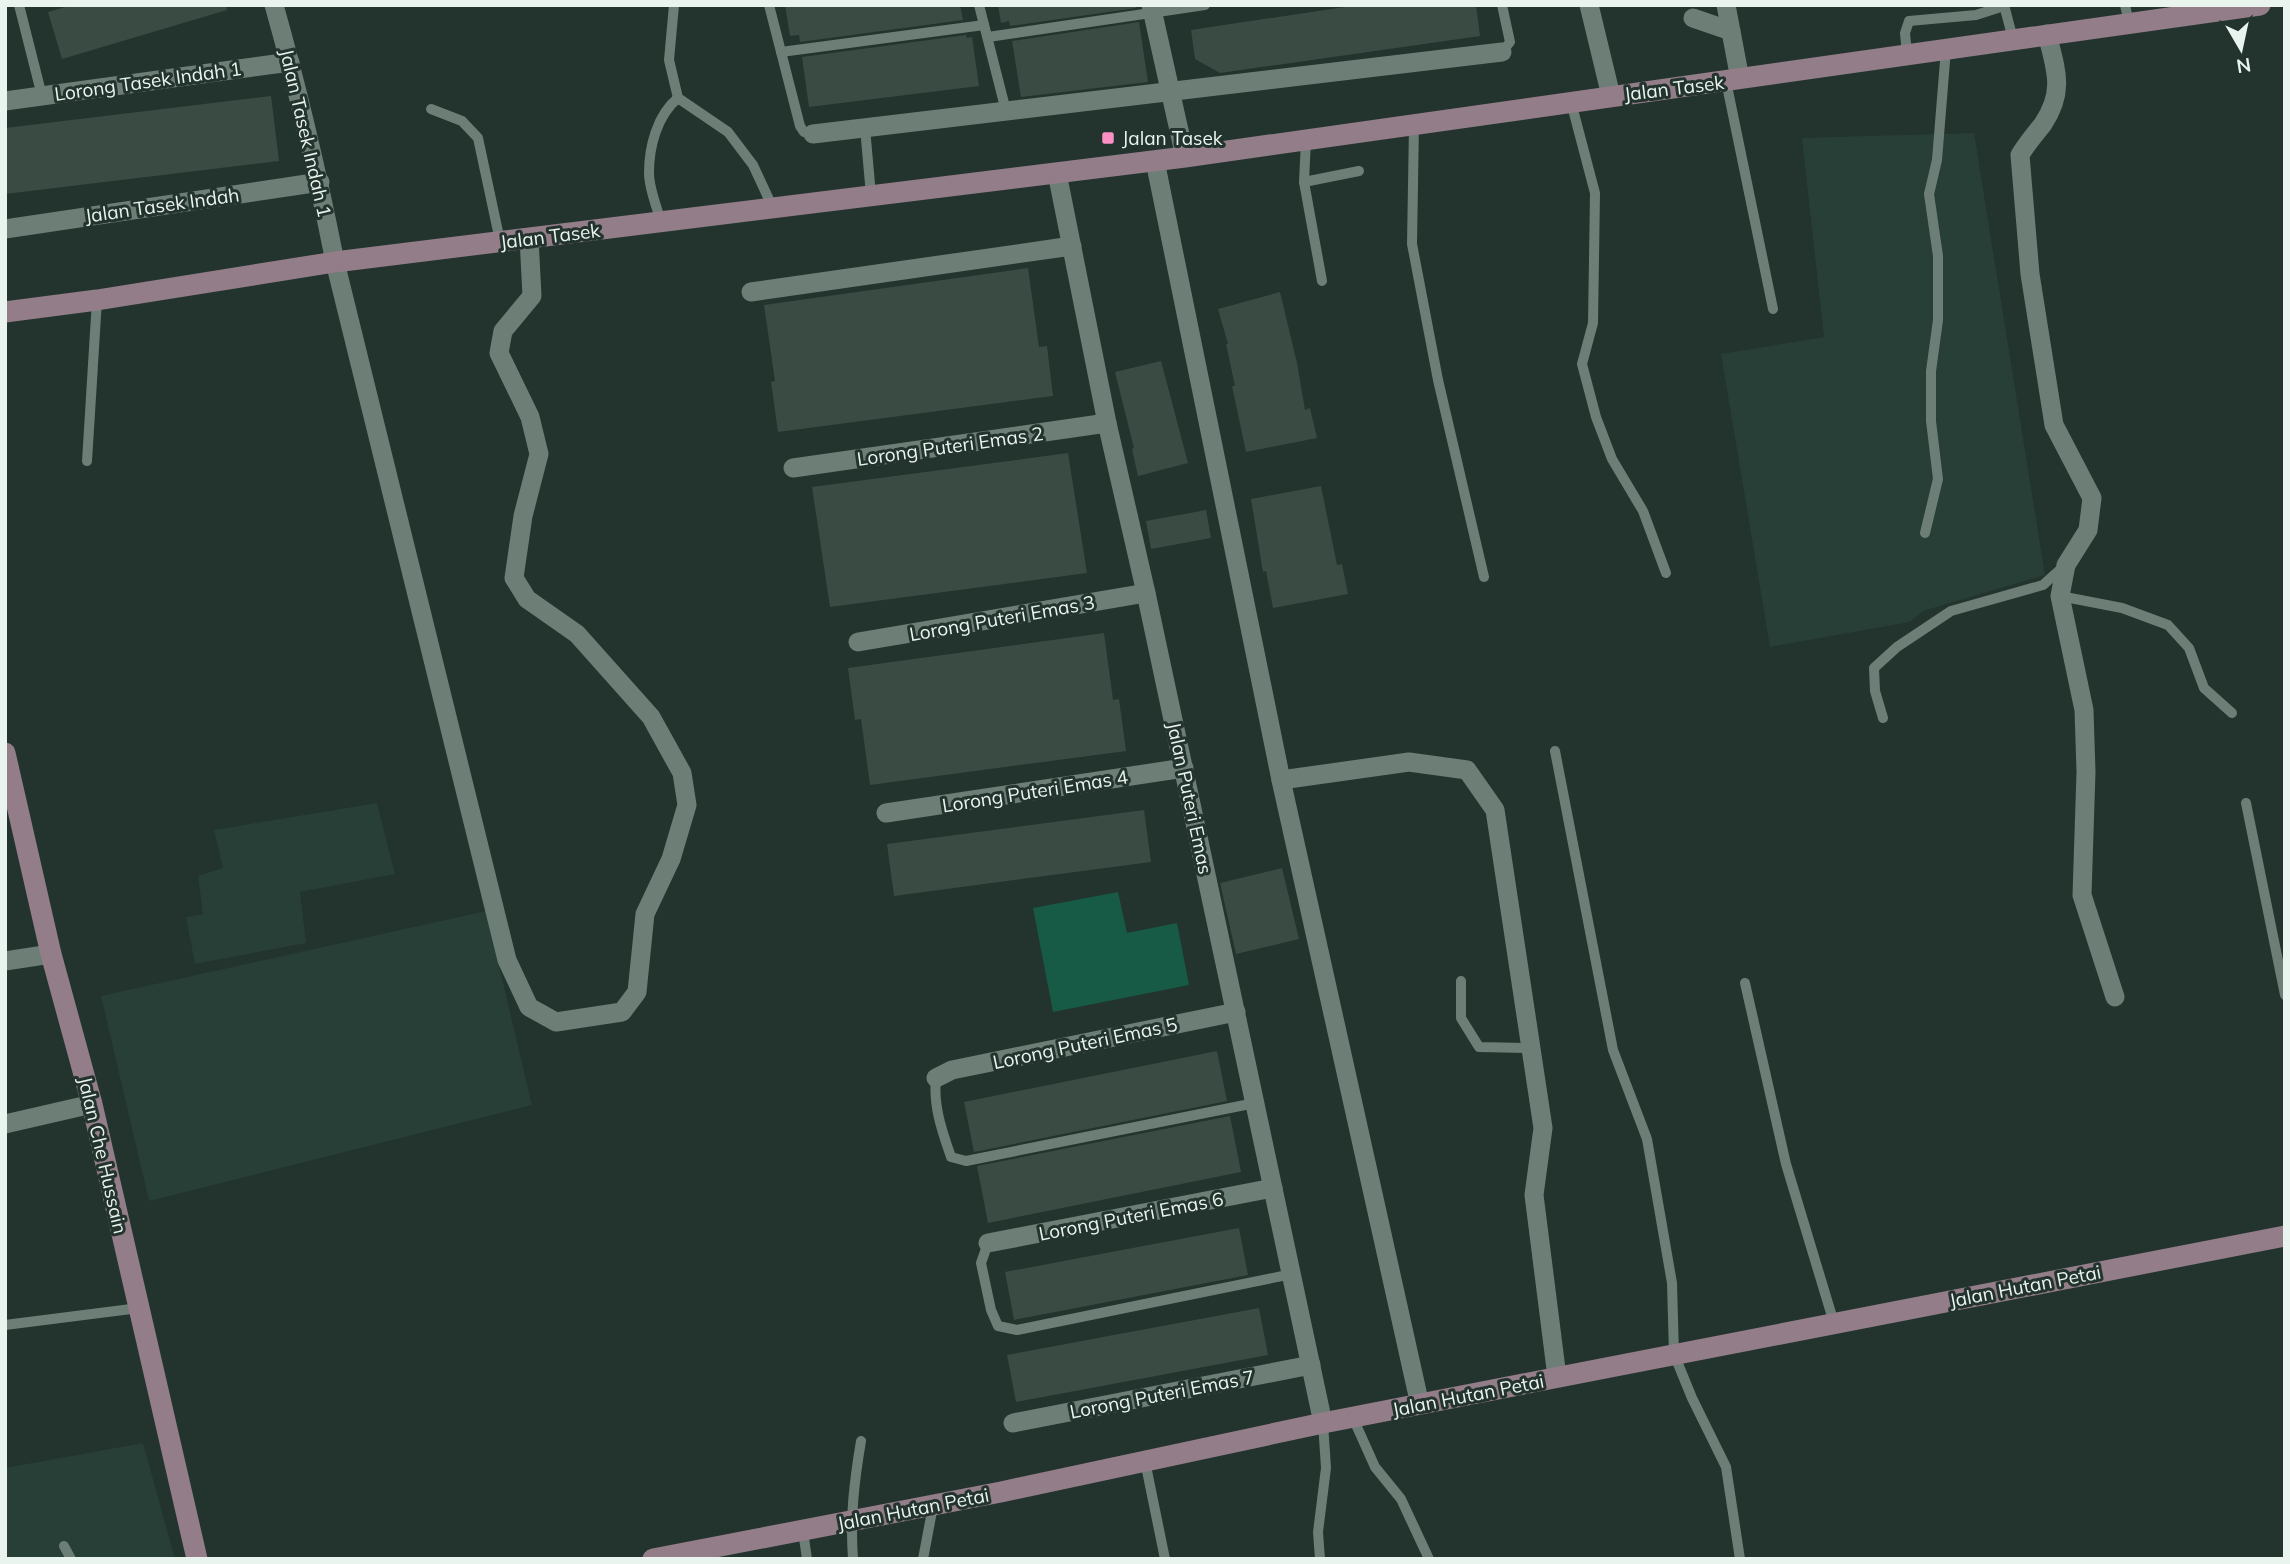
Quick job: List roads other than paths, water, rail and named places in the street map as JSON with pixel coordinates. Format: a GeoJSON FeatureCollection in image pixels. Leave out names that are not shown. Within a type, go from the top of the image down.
{"type":"FeatureCollection","features":[{"type":"Feature","properties":{"kind":"main road","name":"Jalan Tasek"},"geometry":{"type":"LineString","coordinates":[[5,312],[335,262],[1307,140],[2048,34],[2127,14],[2260,5]]}},
{"type":"Feature","properties":{"kind":"main road","name":"Jalan Che Hussain"},"geometry":{"type":"LineString","coordinates":[[5,754],[51,954],[92,1104],[197,1559]]}},
{"type":"Feature","properties":{"kind":"main road","name":"Jalan Hutan Petai"},"geometry":{"type":"LineString","coordinates":[[653,1559],[933,1505],[1323,1423],[2285,1236]]}},
{"type":"Feature","properties":{"kind":"street","name":"Jalan Tasek Indah 1"},"geometry":{"type":"LineString","coordinates":[[274,5],[320,182],[335,262],[507,960],[529,1007],[556,1022],[622,1012],[637,992],[645,914],[671,859],[687,805],[682,773],[651,717],[577,634],[527,599],[514,578],[523,516],[539,454],[530,417],[499,353],[503,331],[532,296],[529,239]]}},
{"type":"Feature","properties":{"kind":"street"},"geometry":{"type":"LineString","coordinates":[[1588,5],[1611,96]]}},
{"type":"Feature","properties":{"kind":"street"},"geometry":{"type":"LineString","coordinates":[[1726,5],[1731,31],[1733,80]]}},
{"type":"Feature","properties":{"kind":"street"},"geometry":{"type":"LineString","coordinates":[[1152,9],[1185,157]]}},
{"type":"Feature","properties":{"kind":"street"},"geometry":{"type":"LineString","coordinates":[[1693,18],[1731,31]]}},
{"type":"Feature","properties":{"kind":"street"},"geometry":{"type":"LineString","coordinates":[[2048,34],[2057,74],[2057,99],[2043,124],[2020,155],[2030,274],[2054,425],[2092,498],[2088,530],[2066,565],[2060,596],[2084,710],[2086,772],[2082,895],[2115,997]]}},
{"type":"Feature","properties":{"kind":"street"},"geometry":{"type":"LineString","coordinates":[[813,134],[1502,52]]}},
{"type":"Feature","properties":{"kind":"street","name":"Lorong Tasek Indah 1"},"geometry":{"type":"LineString","coordinates":[[5,101],[290,62]]}},
{"type":"Feature","properties":{"kind":"street"},"geometry":{"type":"LineString","coordinates":[[1155,161],[1281,780],[1420,1405]]}},
{"type":"Feature","properties":{"kind":"street","name":"Jalan Puteri Emas"},"geometry":{"type":"LineString","coordinates":[[1057,173],[1107,423],[1184,768],[1323,1423]]}},
{"type":"Feature","properties":{"kind":"street","name":"Jalan Tasek Indah"},"geometry":{"type":"LineString","coordinates":[[5,229],[320,182]]}},
{"type":"Feature","properties":{"kind":"street"},"geometry":{"type":"LineString","coordinates":[[751,292],[1072,246]]}},
{"type":"Feature","properties":{"kind":"street","name":"Lorong Puteri Emas 2"},"geometry":{"type":"LineString","coordinates":[[793,468],[1107,423]]}},
{"type":"Feature","properties":{"kind":"street","name":"Lorong Puteri Emas 3"},"geometry":{"type":"LineString","coordinates":[[858,642],[1146,593]]}},
{"type":"Feature","properties":{"kind":"street"},"geometry":{"type":"LineString","coordinates":[[1281,780],[1409,762],[1466,770],[1495,810],[1543,1128],[1534,1195],[1557,1377]]}},
{"type":"Feature","properties":{"kind":"street","name":"Lorong Puteri Emas 4"},"geometry":{"type":"LineString","coordinates":[[886,813],[1184,768]]}},
{"type":"Feature","properties":{"kind":"street"},"geometry":{"type":"LineString","coordinates":[[5,961],[51,954]]}},
{"type":"Feature","properties":{"kind":"street","name":"Lorong Puteri Emas 5"},"geometry":{"type":"LineString","coordinates":[[936,1078],[952,1070],[1236,1012]]}},
{"type":"Feature","properties":{"kind":"street"},"geometry":{"type":"LineString","coordinates":[[5,1124],[92,1104]]}},
{"type":"Feature","properties":{"kind":"street","name":"Lorong Puteri Emas 6"},"geometry":{"type":"LineString","coordinates":[[988,1243],[1273,1188]]}},
{"type":"Feature","properties":{"kind":"street","name":"Lorong Puteri Emas 7"},"geometry":{"type":"LineString","coordinates":[[1013,1423],[1311,1365]]}},
{"type":"Feature","properties":{"kind":"lane"},"geometry":{"type":"LineString","coordinates":[[19,5],[42,96]]}},
{"type":"Feature","properties":{"kind":"lane"},"geometry":{"type":"LineString","coordinates":[[674,5],[668,60],[678,98],[728,132],[753,165],[773,208]]}},
{"type":"Feature","properties":{"kind":"lane"},"geometry":{"type":"LineString","coordinates":[[769,5],[800,126],[804,132],[813,134]]}},
{"type":"Feature","properties":{"kind":"lane"},"geometry":{"type":"LineString","coordinates":[[979,5],[1006,111]]}},
{"type":"Feature","properties":{"kind":"lane"},"geometry":{"type":"LineString","coordinates":[[988,37],[1152,9],[1205,5]]}},
{"type":"Feature","properties":{"kind":"lane"},"geometry":{"type":"LineString","coordinates":[[1502,5],[1510,42],[1502,52]]}},
{"type":"Feature","properties":{"kind":"lane"},"geometry":{"type":"LineString","coordinates":[[1907,54],[1905,33],[1909,21],[1976,15],[2004,6],[2012,39]]}},
{"type":"Feature","properties":{"kind":"lane"},"geometry":{"type":"LineString","coordinates":[[781,52],[985,25]]}},
{"type":"Feature","properties":{"kind":"lane"},"geometry":{"type":"LineString","coordinates":[[1924,533],[1938,479],[1931,421],[1931,384],[1938,320],[1938,256],[1929,194],[1937,160],[1947,48]]}},
{"type":"Feature","properties":{"kind":"lane"},"geometry":{"type":"LineString","coordinates":[[1733,80],[1773,309]]}},
{"type":"Feature","properties":{"kind":"lane"},"geometry":{"type":"LineString","coordinates":[[662,223],[649,174],[656,130],[668,106],[678,98]]}},
{"type":"Feature","properties":{"kind":"lane"},"geometry":{"type":"LineString","coordinates":[[1571,102],[1595,193],[1593,323],[1583,364],[1595,417],[1612,459],[1643,511],[1666,573]]}},
{"type":"Feature","properties":{"kind":"lane"},"geometry":{"type":"LineString","coordinates":[[431,109],[462,121],[478,138],[500,242]]}},
{"type":"Feature","properties":{"kind":"lane"},"geometry":{"type":"LineString","coordinates":[[1414,124],[1412,244],[1438,380],[1484,577]]}},
{"type":"Feature","properties":{"kind":"lane"},"geometry":{"type":"LineString","coordinates":[[864,128],[871,195]]}},
{"type":"Feature","properties":{"kind":"lane"},"geometry":{"type":"LineString","coordinates":[[1307,140],[1304,182],[1322,281]]}},
{"type":"Feature","properties":{"kind":"lane"},"geometry":{"type":"LineString","coordinates":[[1304,182],[1359,171]]}},
{"type":"Feature","properties":{"kind":"lane"},"geometry":{"type":"LineString","coordinates":[[87,461],[97,300]]}},
{"type":"Feature","properties":{"kind":"lane"},"geometry":{"type":"LineString","coordinates":[[1883,718],[1875,691],[1874,668],[1897,647],[1951,611],[2043,585],[2066,565]]}},
{"type":"Feature","properties":{"kind":"lane"},"geometry":{"type":"LineString","coordinates":[[2060,596],[2122,608],[2168,625],[2189,648],[2204,688],[2232,713]]}},
{"type":"Feature","properties":{"kind":"lane"},"geometry":{"type":"LineString","coordinates":[[1555,751],[1613,1050],[1647,1139],[1672,1283],[1674,1354],[1726,1467],[1740,1559]]}},
{"type":"Feature","properties":{"kind":"lane"},"geometry":{"type":"LineString","coordinates":[[2246,803],[2285,995]]}},
{"type":"Feature","properties":{"kind":"lane"},"geometry":{"type":"LineString","coordinates":[[1461,981],[1461,1018],[1479,1046],[1531,1048]]}},
{"type":"Feature","properties":{"kind":"lane"},"geometry":{"type":"LineString","coordinates":[[1745,983],[1786,1164],[1833,1323]]}},
{"type":"Feature","properties":{"kind":"lane"},"geometry":{"type":"LineString","coordinates":[[936,1078],[934,1094],[941,1129],[951,1157],[966,1161],[1255,1103]]}},
{"type":"Feature","properties":{"kind":"lane"},"geometry":{"type":"LineString","coordinates":[[988,1243],[981,1263],[991,1310],[998,1326],[1017,1330],[1292,1274]]}},
{"type":"Feature","properties":{"kind":"lane"},"geometry":{"type":"LineString","coordinates":[[5,1325],[139,1308]]}},
{"type":"Feature","properties":{"kind":"lane"},"geometry":{"type":"LineString","coordinates":[[1353,1418],[1375,1467],[1401,1499],[1429,1559]]}},
{"type":"Feature","properties":{"kind":"lane"},"geometry":{"type":"LineString","coordinates":[[1321,1559],[1318,1532],[1326,1468],[1323,1423]]}},
{"type":"Feature","properties":{"kind":"lane"},"geometry":{"type":"LineString","coordinates":[[853,1559],[852,1491],[861,1441]]}},
{"type":"Feature","properties":{"kind":"lane"},"geometry":{"type":"LineString","coordinates":[[1145,1461],[1165,1559]]}},
{"type":"Feature","properties":{"kind":"lane"},"geometry":{"type":"LineString","coordinates":[[923,1559],[933,1505]]}},
{"type":"Feature","properties":{"kind":"lane"},"geometry":{"type":"LineString","coordinates":[[803,1531],[807,1559]]}},
{"type":"Feature","properties":{"kind":"lane"},"geometry":{"type":"LineString","coordinates":[[64,1546],[71,1559]]}},
{"type":"Feature","properties":{"kind":"place","name":"Jalan Tasek"},"geometry":{"type":"Point","coordinates":[1108,138]}}]}
